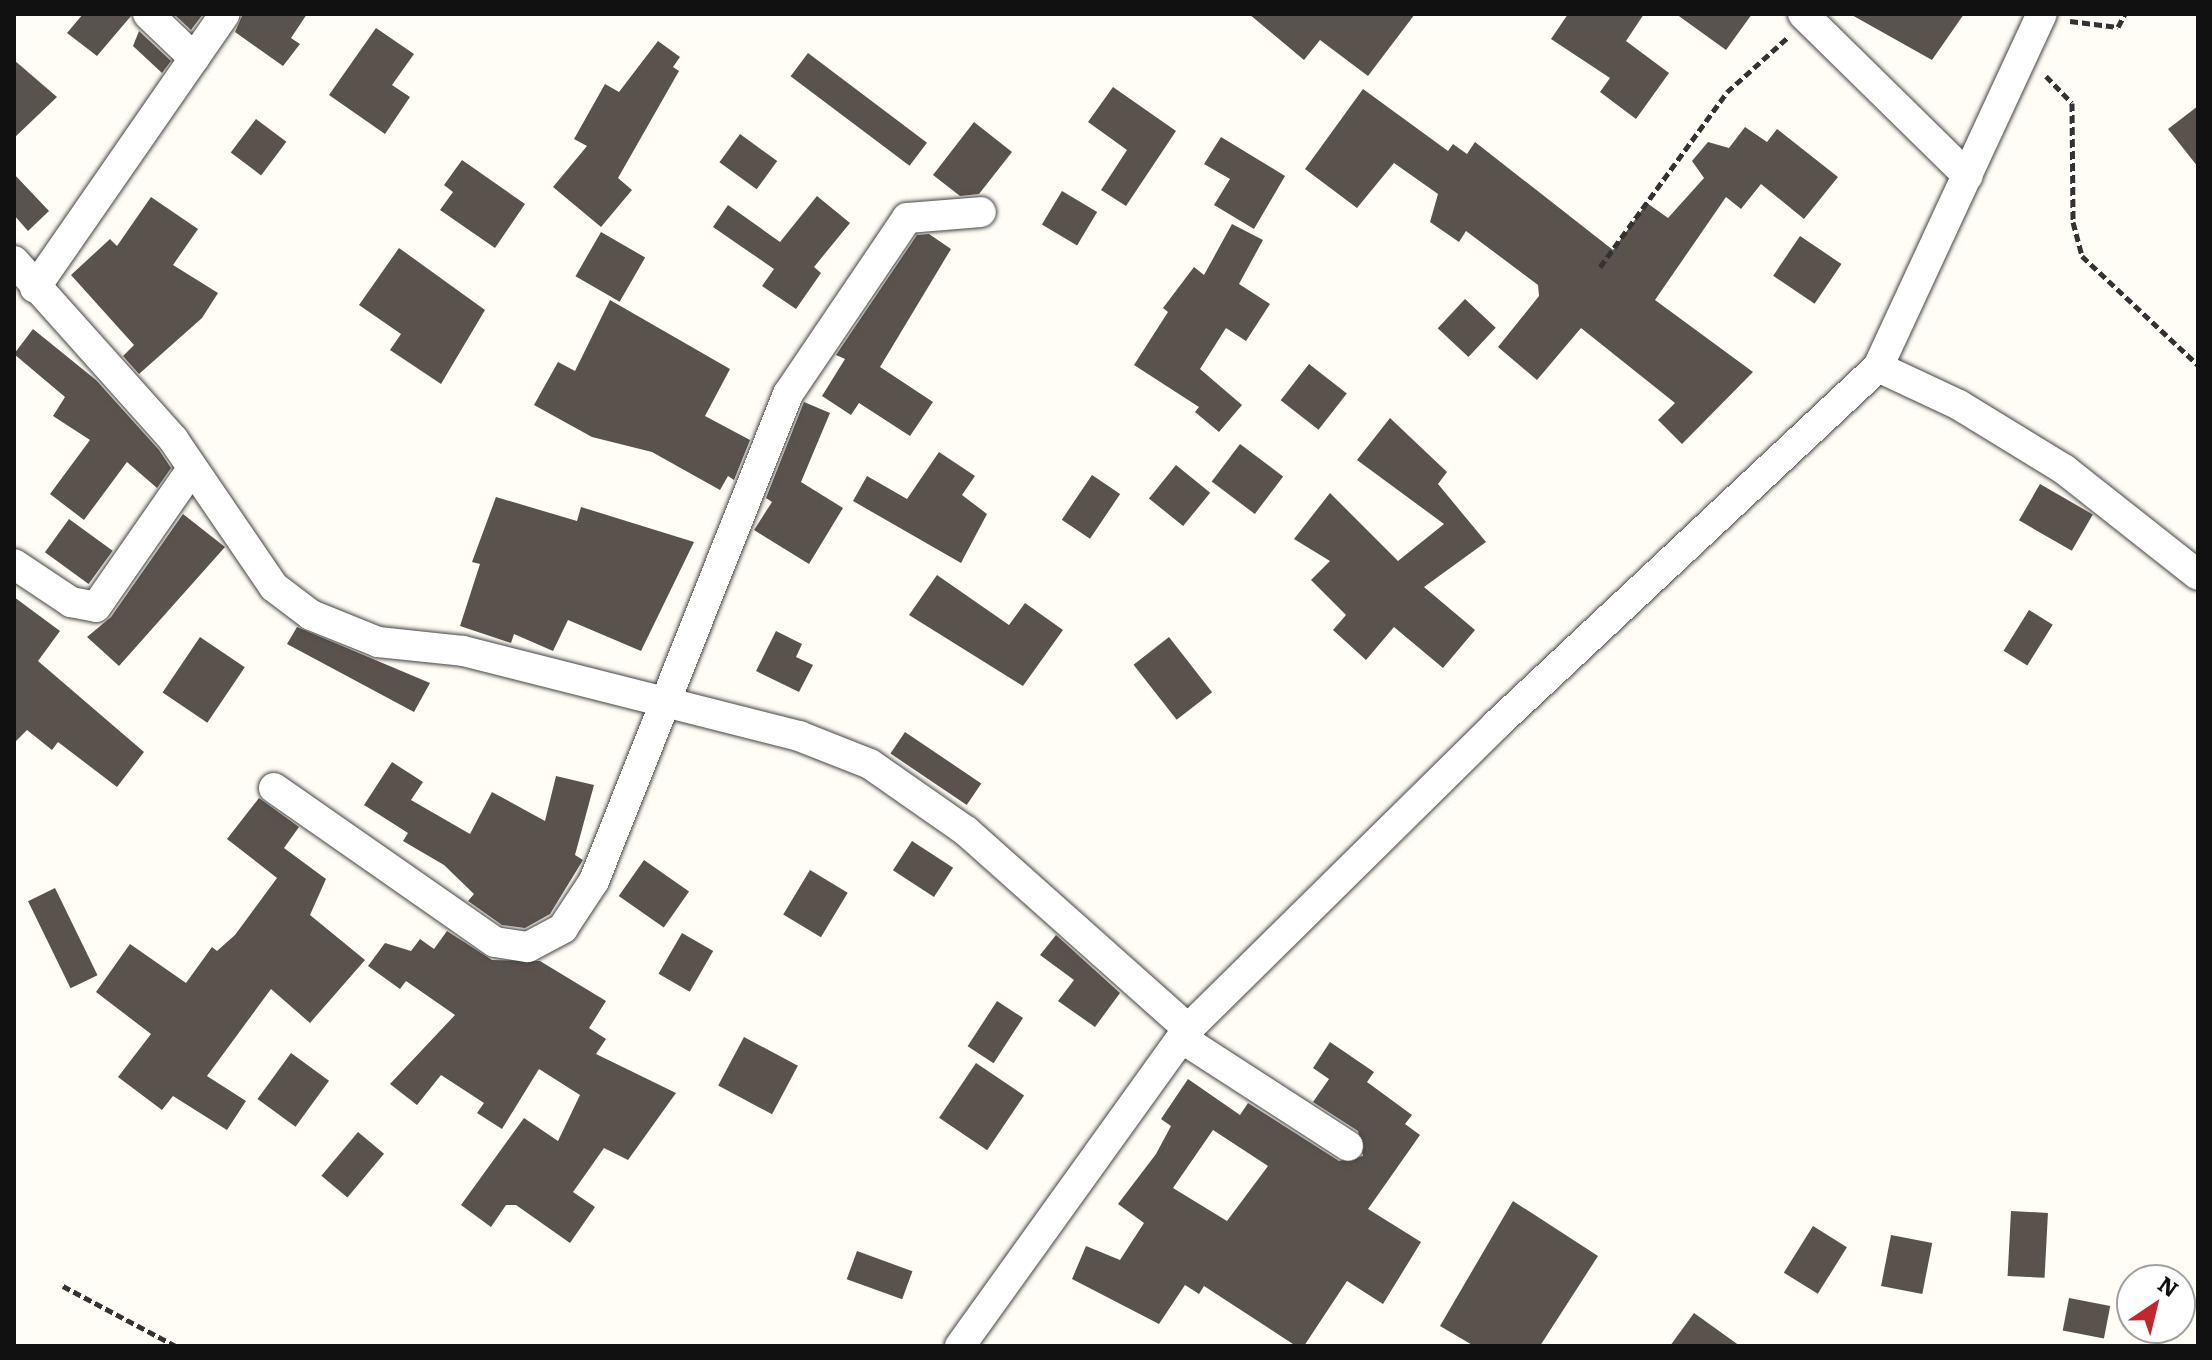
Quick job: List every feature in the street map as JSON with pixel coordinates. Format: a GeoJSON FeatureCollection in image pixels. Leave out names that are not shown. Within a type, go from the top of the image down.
{"type":"FeatureCollection","features":[{"type":"Feature","properties":{"kind":"street"},"geometry":{"type":"LineString","coordinates":[[148,14],[194,58]]}},
{"type":"Feature","properties":{"kind":"street"},"geometry":{"type":"LineString","coordinates":[[35,288],[225,14]]}},
{"type":"Feature","properties":{"kind":"street"},"geometry":{"type":"LineString","coordinates":[[960,1346],[1187,1035],[1496,725],[1878,367],[2042,15]]}},
{"type":"Feature","properties":{"kind":"street"},"geometry":{"type":"LineString","coordinates":[[1806,16],[1968,176]]}},
{"type":"Feature","properties":{"kind":"street"},"geometry":{"type":"LineString","coordinates":[[274,788],[473,931],[511,949],[528,947],[563,928],[586,895],[788,394],[907,218],[981,212]]}},
{"type":"Feature","properties":{"kind":"street"},"geometry":{"type":"LineString","coordinates":[[14,261],[192,469],[274,587],[311,615],[378,642],[463,651],[665,701],[799,736],[870,764],[966,831],[1187,1035],[1348,1146]]}},
{"type":"Feature","properties":{"kind":"street"},"geometry":{"type":"LineString","coordinates":[[1878,367],[1959,405],[2065,470],[2198,575]]}},
{"type":"Feature","properties":{"kind":"street"},"geometry":{"type":"LineString","coordinates":[[14,564],[71,602],[96,607],[192,469]]}},
{"type":"Feature","properties":{"kind":"path"},"geometry":{"type":"LineString","coordinates":[[2042,15],[2104,28],[2118,27],[2125,14]]}},
{"type":"Feature","properties":{"kind":"path"},"geometry":{"type":"LineString","coordinates":[[1600,267],[1727,92],[1806,16]]}},
{"type":"Feature","properties":{"kind":"path"},"geometry":{"type":"LineString","coordinates":[[2022,60],[2063,86],[2072,103],[2073,222],[2082,256],[2198,365]]}},
{"type":"Feature","properties":{"kind":"path"},"geometry":{"type":"LineString","coordinates":[[63,1286],[176,1346]]}},
{"type":"Feature","properties":{"kind":"building"},"geometry":{"type":"Polygon","coordinates":[[[83,14],[131,16],[97,56],[67,33],[83,14]]]}},
{"type":"Feature","properties":{"kind":"building"},"geometry":{"type":"Polygon","coordinates":[[[174,14],[203,14],[191,30],[174,14]]]}},
{"type":"Feature","properties":{"kind":"building"},"geometry":{"type":"Polygon","coordinates":[[[243,14],[307,14],[291,38],[300,44],[283,66],[235,32],[243,14]]]}},
{"type":"Feature","properties":{"kind":"building"},"geometry":{"type":"Polygon","coordinates":[[[1249,14],[1415,14],[1368,76],[1320,40],[1304,60],[1249,14]]]}},
{"type":"Feature","properties":{"kind":"building"},"geometry":{"type":"Polygon","coordinates":[[[1568,14],[1644,14],[1626,41],[1669,73],[1636,119],[1600,92],[1610,78],[1551,39],[1568,14]]]}},
{"type":"Feature","properties":{"kind":"building"},"geometry":{"type":"Polygon","coordinates":[[[1676,14],[1752,14],[1726,50],[1676,14]]]}},
{"type":"Feature","properties":{"kind":"building"},"geometry":{"type":"Polygon","coordinates":[[[1850,14],[1964,14],[1932,60],[1850,14]]]}},
{"type":"Feature","properties":{"kind":"building"},"geometry":{"type":"Polygon","coordinates":[[[376,28],[414,54],[392,85],[410,97],[385,134],[329,95],[376,28]]]}},
{"type":"Feature","properties":{"kind":"building"},"geometry":{"type":"Polygon","coordinates":[[[139,31],[171,61],[162,73],[133,46],[139,31]]]}},
{"type":"Feature","properties":{"kind":"building"},"geometry":{"type":"Polygon","coordinates":[[[658,41],[680,57],[673,67],[679,71],[618,178],[632,190],[601,227],[553,187],[587,146],[574,139],[605,84],[619,92],[658,41]]]}},
{"type":"Feature","properties":{"kind":"building"},"geometry":{"type":"Polygon","coordinates":[[[808,53],[927,143],[910,166],[791,76],[808,53]]]}},
{"type":"Feature","properties":{"kind":"building"},"geometry":{"type":"Polygon","coordinates":[[[14,60],[57,97],[14,138],[14,60]]]}},
{"type":"Feature","properties":{"kind":"building"},"geometry":{"type":"Polygon","coordinates":[[[1113,87],[1176,131],[1126,206],[1101,190],[1127,150],[1088,122],[1113,87]]]}},
{"type":"Feature","properties":{"kind":"building"},"geometry":{"type":"Polygon","coordinates":[[[1363,89],[1448,151],[1453,144],[1467,154],[1475,142],[1613,250],[1647,203],[1668,218],[1704,178],[1692,161],[1708,142],[1729,148],[1745,127],[1767,142],[1777,129],[1838,177],[1804,219],[1761,184],[1741,209],[1726,197],[1655,300],[1753,372],[1682,444],[1658,420],[1675,403],[1581,328],[1537,380],[1498,347],[1539,296],[1538,285],[1466,231],[1459,242],[1430,222],[1438,194],[1394,163],[1357,208],[1305,169],[1363,89]]]}},
{"type":"Feature","properties":{"kind":"building"},"geometry":{"type":"Polygon","coordinates":[[[2198,106],[2198,167],[2168,129],[2198,106]]]}},
{"type":"Feature","properties":{"kind":"building"},"geometry":{"type":"Polygon","coordinates":[[[256,119],[286,142],[261,175],[231,153],[256,119]]]}},
{"type":"Feature","properties":{"kind":"building"},"geometry":{"type":"Polygon","coordinates":[[[974,122],[1012,152],[979,194],[960,196],[933,175],[974,122]]]}},
{"type":"Feature","properties":{"kind":"building"},"geometry":{"type":"Polygon","coordinates":[[[740,134],[777,161],[757,189],[719,162],[740,134]]]}},
{"type":"Feature","properties":{"kind":"building"},"geometry":{"type":"Polygon","coordinates":[[[1221,137],[1285,176],[1254,229],[1214,205],[1230,179],[1204,164],[1221,137]]]}},
{"type":"Feature","properties":{"kind":"building"},"geometry":{"type":"Polygon","coordinates":[[[462,160],[525,204],[495,248],[440,210],[453,192],[444,185],[462,160]]]}},
{"type":"Feature","properties":{"kind":"building"},"geometry":{"type":"Polygon","coordinates":[[[14,174],[49,211],[28,231],[14,215],[14,174]]]}},
{"type":"Feature","properties":{"kind":"building"},"geometry":{"type":"Polygon","coordinates":[[[1062,191],[1097,212],[1077,246],[1042,224],[1062,191]]]}},
{"type":"Feature","properties":{"kind":"building"},"geometry":{"type":"Polygon","coordinates":[[[817,196],[850,223],[814,267],[821,273],[796,309],[762,286],[774,269],[713,227],[728,205],[780,242],[817,196]]]}},
{"type":"Feature","properties":{"kind":"building"},"geometry":{"type":"Polygon","coordinates":[[[151,197],[198,229],[173,265],[218,293],[202,318],[139,374],[123,356],[134,345],[71,275],[110,239],[117,246],[151,197]]]}},
{"type":"Feature","properties":{"kind":"building"},"geometry":{"type":"Polygon","coordinates":[[[1232,224],[1263,240],[1239,284],[1270,304],[1246,341],[1226,328],[1200,369],[1242,405],[1219,432],[1195,412],[1199,407],[1134,365],[1168,312],[1163,308],[1194,267],[1204,275],[1232,224]]]}},
{"type":"Feature","properties":{"kind":"building"},"geometry":{"type":"Polygon","coordinates":[[[601,232],[645,258],[620,302],[576,276],[601,232]]]}},
{"type":"Feature","properties":{"kind":"building"},"geometry":{"type":"Polygon","coordinates":[[[929,234],[951,249],[880,367],[933,402],[910,436],[859,403],[851,415],[822,396],[845,359],[836,355],[917,235],[929,234]]]}},
{"type":"Feature","properties":{"kind":"building"},"geometry":{"type":"Polygon","coordinates":[[[1800,236],[1841,264],[1815,304],[1773,276],[1800,236]]]}},
{"type":"Feature","properties":{"kind":"building"},"geometry":{"type":"Polygon","coordinates":[[[399,248],[485,310],[441,384],[390,350],[401,334],[359,305],[399,248]]]}},
{"type":"Feature","properties":{"kind":"building"},"geometry":{"type":"Polygon","coordinates":[[[1465,299],[1496,328],[1468,357],[1438,328],[1465,299]]]}},
{"type":"Feature","properties":{"kind":"building"},"geometry":{"type":"Polygon","coordinates":[[[610,300],[730,369],[705,416],[750,440],[734,480],[728,476],[720,490],[652,452],[592,437],[534,405],[558,362],[575,371],[610,300]]]}},
{"type":"Feature","properties":{"kind":"building"},"geometry":{"type":"Polygon","coordinates":[[[33,329],[96,380],[159,450],[171,468],[157,488],[127,462],[84,520],[50,494],[90,440],[53,416],[65,397],[14,354],[33,329]]]}},
{"type":"Feature","properties":{"kind":"building"},"geometry":{"type":"Polygon","coordinates":[[[1309,364],[1347,394],[1319,430],[1281,400],[1309,364]]]}},
{"type":"Feature","properties":{"kind":"building"},"geometry":{"type":"Polygon","coordinates":[[[804,402],[830,413],[801,482],[843,508],[809,564],[754,530],[772,502],[766,498],[804,402]]]}},
{"type":"Feature","properties":{"kind":"building"},"geometry":{"type":"Polygon","coordinates":[[[1390,418],[1447,472],[1438,484],[1486,542],[1424,587],[1475,630],[1443,668],[1394,627],[1366,660],[1333,630],[1346,615],[1311,580],[1330,561],[1294,539],[1330,493],[1398,561],[1444,524],[1357,460],[1390,418]]]}},
{"type":"Feature","properties":{"kind":"building"},"geometry":{"type":"Polygon","coordinates":[[[1240,444],[1283,476],[1255,514],[1212,482],[1240,444]]]}},
{"type":"Feature","properties":{"kind":"building"},"geometry":{"type":"Polygon","coordinates":[[[939,452],[975,476],[962,495],[987,514],[961,563],[853,501],[867,476],[907,499],[939,452]]]}},
{"type":"Feature","properties":{"kind":"building"},"geometry":{"type":"Polygon","coordinates":[[[1176,465],[1210,493],[1183,526],[1149,498],[1176,465]]]}},
{"type":"Feature","properties":{"kind":"building"},"geometry":{"type":"Polygon","coordinates":[[[1092,475],[1120,494],[1090,539],[1062,520],[1092,475]]]}},
{"type":"Feature","properties":{"kind":"building"},"geometry":{"type":"Polygon","coordinates":[[[2040,484],[2093,514],[2072,551],[2019,520],[2040,484]]]}},
{"type":"Feature","properties":{"kind":"building"},"geometry":{"type":"Polygon","coordinates":[[[496,497],[577,521],[581,507],[694,542],[641,651],[568,620],[553,651],[514,634],[511,643],[460,626],[480,564],[472,562],[496,497]]]}},
{"type":"Feature","properties":{"kind":"building"},"geometry":{"type":"Polygon","coordinates":[[[183,514],[225,547],[119,666],[87,637],[111,617],[183,514]]]}},
{"type":"Feature","properties":{"kind":"building"},"geometry":{"type":"Polygon","coordinates":[[[69,519],[113,551],[89,584],[45,552],[69,519]]]}},
{"type":"Feature","properties":{"kind":"building"},"geometry":{"type":"Polygon","coordinates":[[[937,575],[1009,625],[1025,603],[1063,630],[1023,686],[909,615],[937,575]]]}},
{"type":"Feature","properties":{"kind":"building"},"geometry":{"type":"Polygon","coordinates":[[[14,597],[60,631],[38,661],[144,752],[117,787],[58,742],[52,750],[27,730],[14,743],[14,597]]]}},
{"type":"Feature","properties":{"kind":"building"},"geometry":{"type":"Polygon","coordinates":[[[2029,610],[2053,625],[2027,666],[2004,651],[2029,610]]]}},
{"type":"Feature","properties":{"kind":"building"},"geometry":{"type":"Polygon","coordinates":[[[297,627],[430,683],[414,712],[287,644],[297,627]]]}},
{"type":"Feature","properties":{"kind":"building"},"geometry":{"type":"Polygon","coordinates":[[[776,631],[802,644],[796,657],[813,665],[799,692],[756,671],[776,631]]]}},
{"type":"Feature","properties":{"kind":"building"},"geometry":{"type":"Polygon","coordinates":[[[200,637],[245,667],[207,723],[163,693],[200,637]]]}},
{"type":"Feature","properties":{"kind":"building"},"geometry":{"type":"Polygon","coordinates":[[[1169,637],[1212,692],[1177,720],[1134,665],[1169,637]]]}},
{"type":"Feature","properties":{"kind":"building"},"geometry":{"type":"Polygon","coordinates":[[[905,732],[981,783],[967,805],[890,754],[905,732]]]}},
{"type":"Feature","properties":{"kind":"building"},"geometry":{"type":"Polygon","coordinates":[[[392,762],[423,782],[411,800],[470,834],[492,792],[545,821],[556,776],[594,785],[575,855],[583,860],[550,914],[525,928],[502,925],[468,901],[474,894],[444,865],[403,841],[408,833],[364,805],[392,762]]]}},
{"type":"Feature","properties":{"kind":"building"},"geometry":{"type":"Polygon","coordinates":[[[259,798],[299,827],[284,848],[326,879],[310,915],[365,960],[310,1023],[271,989],[207,1076],[246,1101],[227,1130],[173,1096],[162,1110],[118,1077],[151,1034],[96,992],[130,944],[186,983],[212,947],[217,951],[235,935],[277,878],[227,839],[259,798]]]}},
{"type":"Feature","properties":{"kind":"building"},"geometry":{"type":"Polygon","coordinates":[[[912,841],[953,868],[934,897],[893,870],[912,841]]]}},
{"type":"Feature","properties":{"kind":"building"},"geometry":{"type":"Polygon","coordinates":[[[644,860],[689,892],[664,928],[619,896],[644,860]]]}},
{"type":"Feature","properties":{"kind":"building"},"geometry":{"type":"Polygon","coordinates":[[[810,870],[848,893],[821,937],[783,915],[810,870]]]}},
{"type":"Feature","properties":{"kind":"building"},"geometry":{"type":"Polygon","coordinates":[[[55,888],[98,975],[71,988],[28,901],[55,888]]]}},
{"type":"Feature","properties":{"kind":"building"},"geometry":{"type":"Polygon","coordinates":[[[447,931],[492,960],[540,961],[606,1001],[589,1028],[606,1039],[596,1054],[676,1093],[628,1160],[604,1148],[573,1192],[595,1207],[570,1243],[516,1205],[506,1205],[491,1227],[461,1205],[524,1118],[558,1141],[580,1095],[539,1069],[502,1129],[477,1113],[484,1103],[441,1075],[417,1105],[390,1084],[455,1015],[406,981],[400,989],[368,966],[385,943],[411,951],[420,939],[434,949],[447,931]]]}},
{"type":"Feature","properties":{"kind":"building"},"geometry":{"type":"Polygon","coordinates":[[[682,933],[713,951],[690,992],[658,974],[682,933]]]}},
{"type":"Feature","properties":{"kind":"building"},"geometry":{"type":"Polygon","coordinates":[[[1056,935],[1120,993],[1095,1027],[1058,1001],[1074,980],[1040,955],[1056,935]]]}},
{"type":"Feature","properties":{"kind":"building"},"geometry":{"type":"Polygon","coordinates":[[[997,1001],[1023,1018],[994,1063],[968,1046],[997,1001]]]}},
{"type":"Feature","properties":{"kind":"building"},"geometry":{"type":"Polygon","coordinates":[[[744,1037],[798,1066],[772,1114],[718,1086],[744,1037]]]}},
{"type":"Feature","properties":{"kind":"building"},"geometry":{"type":"Polygon","coordinates":[[[1330,1042],[1374,1072],[1367,1082],[1412,1115],[1405,1124],[1420,1135],[1368,1209],[1421,1242],[1383,1304],[1347,1281],[1304,1346],[1296,1346],[1204,1286],[1199,1294],[1185,1285],[1159,1324],[1072,1279],[1086,1246],[1120,1260],[1144,1223],[1118,1204],[1156,1154],[1171,1126],[1161,1119],[1188,1079],[1240,1115],[1248,1103],[1339,1161],[1363,1156],[1358,1131],[1313,1102],[1329,1079],[1313,1068],[1330,1042]],[[1213,1130],[1173,1188],[1227,1221],[1268,1166],[1213,1130]]]}},
{"type":"Feature","properties":{"kind":"building"},"geometry":{"type":"Polygon","coordinates":[[[291,1053],[329,1081],[296,1127],[257,1099],[291,1053]]]}},
{"type":"Feature","properties":{"kind":"building"},"geometry":{"type":"Polygon","coordinates":[[[976,1063],[1024,1095],[987,1150],[939,1118],[976,1063]]]}},
{"type":"Feature","properties":{"kind":"building"},"geometry":{"type":"Polygon","coordinates":[[[358,1132],[384,1154],[347,1198],[321,1176],[358,1132]]]}},
{"type":"Feature","properties":{"kind":"building"},"geometry":{"type":"Polygon","coordinates":[[[1513,1201],[1598,1256],[1540,1346],[1474,1346],[1440,1326],[1513,1201]]]}},
{"type":"Feature","properties":{"kind":"building"},"geometry":{"type":"Polygon","coordinates":[[[2011,1211],[2048,1213],[2045,1278],[2008,1276],[2011,1211]]]}},
{"type":"Feature","properties":{"kind":"building"},"geometry":{"type":"Polygon","coordinates":[[[1813,1226],[1847,1247],[1818,1294],[1784,1273],[1813,1226]]]}},
{"type":"Feature","properties":{"kind":"building"},"geometry":{"type":"Polygon","coordinates":[[[1891,1235],[1932,1243],[1922,1294],[1881,1286],[1891,1235]]]}},
{"type":"Feature","properties":{"kind":"building"},"geometry":{"type":"Polygon","coordinates":[[[857,1251],[912,1271],[902,1299],[847,1279],[857,1251]]]}},
{"type":"Feature","properties":{"kind":"building"},"geometry":{"type":"Polygon","coordinates":[[[2069,1298],[2110,1306],[2104,1338],[2063,1330],[2069,1298]]]}},
{"type":"Feature","properties":{"kind":"building"},"geometry":{"type":"Polygon","coordinates":[[[1694,1313],[1740,1346],[1670,1346],[1694,1313]]]}}]}
